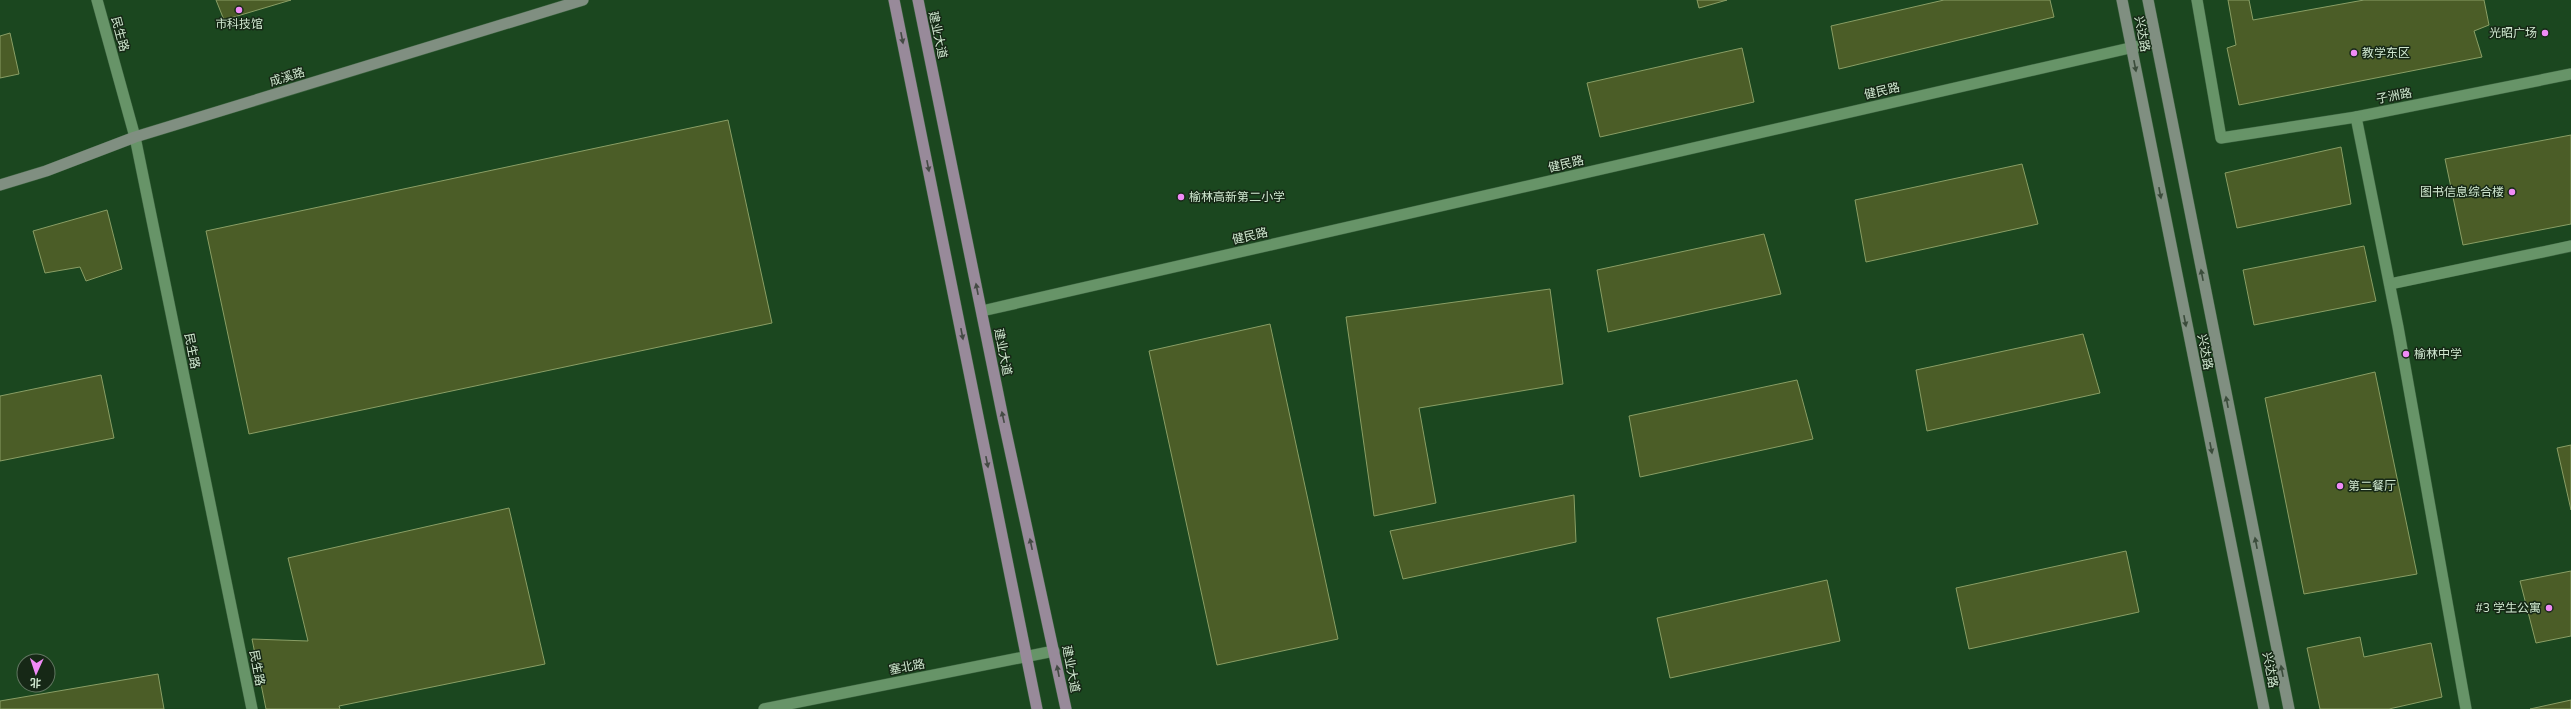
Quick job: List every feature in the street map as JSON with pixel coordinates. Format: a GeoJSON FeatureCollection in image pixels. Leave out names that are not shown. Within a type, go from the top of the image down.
{"type":"FeatureCollection","features":[{"type":"Feature","properties":{"kind":"main road","name":"成溪路"},"geometry":{"type":"LineString","coordinates":[[0,184],[46,171],[135,137],[583,0]]}},
{"type":"Feature","properties":{"kind":"main road"},"geometry":{"type":"LineString","coordinates":[[894,0],[1037,709]]}},
{"type":"Feature","properties":{"kind":"main road","name":"建业大道"},"geometry":{"type":"LineString","coordinates":[[918,0],[1066,709]]}},
{"type":"Feature","properties":{"kind":"main road","name":"兴达路"},"geometry":{"type":"LineString","coordinates":[[2122,0],[2264,709]]}},
{"type":"Feature","properties":{"kind":"main road","name":"兴达路"},"geometry":{"type":"LineString","coordinates":[[2148,0],[2289,709]]}},
{"type":"Feature","properties":{"kind":"street","name":"民生路"},"geometry":{"type":"LineString","coordinates":[[97,0],[135,137],[252,709]]}},
{"type":"Feature","properties":{"kind":"street","name":"子洲路"},"geometry":{"type":"LineString","coordinates":[[2197,0],[2221,138],[2356,117],[2571,74]]}},
{"type":"Feature","properties":{"kind":"street","name":"健民路"},"geometry":{"type":"LineString","coordinates":[[982,312],[2156,42]]}},
{"type":"Feature","properties":{"kind":"street"},"geometry":{"type":"LineString","coordinates":[[2356,117],[2390,284],[2466,709]]}},
{"type":"Feature","properties":{"kind":"street"},"geometry":{"type":"LineString","coordinates":[[2390,284],[2571,246]]}},
{"type":"Feature","properties":{"kind":"street","name":"塞北路"},"geometry":{"type":"LineString","coordinates":[[764,709],[1054,651]]}},
{"type":"Feature","properties":{"kind":"building","name":"市科技馆"},"geometry":{"type":"Polygon","coordinates":[[[216,0],[291,0],[224,20],[216,0]]]}},
{"type":"Feature","properties":{"kind":"building"},"geometry":{"type":"Polygon","coordinates":[[[1697,0],[1727,0],[1699,8],[1697,0]]]}},
{"type":"Feature","properties":{"kind":"building"},"geometry":{"type":"Polygon","coordinates":[[[1944,0],[2050,0],[2054,17],[1839,69],[1831,26],[1944,0]]]}},
{"type":"Feature","properties":{"kind":"building","name":"教学东区"},"geometry":{"type":"Polygon","coordinates":[[[2228,0],[2249,0],[2253,20],[2364,0],[2484,0],[2489,25],[2474,31],[2482,57],[2239,105],[2227,48],[2236,45],[2228,0]]]}},
{"type":"Feature","properties":{"kind":"building"},"geometry":{"type":"Polygon","coordinates":[[[10,33],[19,74],[0,78],[0,36],[10,33]]]}},
{"type":"Feature","properties":{"kind":"building"},"geometry":{"type":"Polygon","coordinates":[[[1742,48],[1754,102],[1600,137],[1587,83],[1742,48]]]}},
{"type":"Feature","properties":{"kind":"building"},"geometry":{"type":"Polygon","coordinates":[[[728,120],[772,323],[249,434],[206,231],[728,120]]]}},
{"type":"Feature","properties":{"kind":"building","name":"图书信息综合楼"},"geometry":{"type":"Polygon","coordinates":[[[2571,135],[2571,224],[2463,245],[2445,159],[2571,135]]]}},
{"type":"Feature","properties":{"kind":"building"},"geometry":{"type":"Polygon","coordinates":[[[2341,147],[2351,204],[2237,228],[2225,173],[2341,147]]]}},
{"type":"Feature","properties":{"kind":"building"},"geometry":{"type":"Polygon","coordinates":[[[2022,164],[2038,224],[1866,262],[1855,200],[2022,164]]]}},
{"type":"Feature","properties":{"kind":"building"},"geometry":{"type":"Polygon","coordinates":[[[107,210],[122,269],[86,281],[80,267],[45,273],[33,231],[107,210]]]}},
{"type":"Feature","properties":{"kind":"building"},"geometry":{"type":"Polygon","coordinates":[[[1764,234],[1781,294],[1608,332],[1597,270],[1764,234]]]}},
{"type":"Feature","properties":{"kind":"building"},"geometry":{"type":"Polygon","coordinates":[[[2364,246],[2376,301],[2254,325],[2243,270],[2364,246]]]}},
{"type":"Feature","properties":{"kind":"building"},"geometry":{"type":"Polygon","coordinates":[[[1550,289],[1563,384],[1419,408],[1436,503],[1374,516],[1346,317],[1550,289]]]}},
{"type":"Feature","properties":{"kind":"building"},"geometry":{"type":"Polygon","coordinates":[[[1270,324],[1338,639],[1217,665],[1149,351],[1270,324]]]}},
{"type":"Feature","properties":{"kind":"building"},"geometry":{"type":"Polygon","coordinates":[[[2083,334],[2100,393],[1927,431],[1916,370],[2083,334]]]}},
{"type":"Feature","properties":{"kind":"building","name":"第二餐厅"},"geometry":{"type":"Polygon","coordinates":[[[2375,372],[2417,574],[2304,594],[2265,398],[2375,372]]]}},
{"type":"Feature","properties":{"kind":"building"},"geometry":{"type":"Polygon","coordinates":[[[101,375],[114,438],[0,461],[0,396],[101,375]]]}},
{"type":"Feature","properties":{"kind":"building"},"geometry":{"type":"Polygon","coordinates":[[[1797,380],[1813,439],[1640,477],[1629,416],[1797,380]]]}},
{"type":"Feature","properties":{"kind":"building"},"geometry":{"type":"Polygon","coordinates":[[[2571,445],[2571,510],[2557,448],[2571,445]]]}},
{"type":"Feature","properties":{"kind":"building"},"geometry":{"type":"Polygon","coordinates":[[[1574,495],[1576,542],[1403,579],[1390,531],[1574,495]]]}},
{"type":"Feature","properties":{"kind":"building"},"geometry":{"type":"Polygon","coordinates":[[[509,508],[545,664],[339,706],[340,709],[266,709],[252,639],[308,641],[288,558],[509,508]]]}},
{"type":"Feature","properties":{"kind":"building"},"geometry":{"type":"Polygon","coordinates":[[[2126,551],[2139,612],[1969,649],[1956,588],[2126,551]]]}},
{"type":"Feature","properties":{"kind":"building","name":"#3 学生公寓"},"geometry":{"type":"Polygon","coordinates":[[[2571,571],[2571,636],[2536,643],[2520,581],[2571,571]]]}},
{"type":"Feature","properties":{"kind":"building"},"geometry":{"type":"Polygon","coordinates":[[[1827,580],[1840,641],[1670,678],[1657,618],[1827,580]]]}},
{"type":"Feature","properties":{"kind":"building"},"geometry":{"type":"Polygon","coordinates":[[[2360,637],[2364,657],[2431,643],[2442,697],[2389,709],[2320,709],[2307,648],[2360,637]]]}},
{"type":"Feature","properties":{"kind":"building"},"geometry":{"type":"Polygon","coordinates":[[[158,674],[164,709],[0,709],[0,701],[47,693],[56,693],[56,691],[158,674]]]}},
{"type":"Feature","properties":{"kind":"building"},"geometry":{"type":"Polygon","coordinates":[[[2571,700],[2571,709],[2530,709],[2571,700]]]}},
{"type":"Feature","properties":{"kind":"place","name":"市科技馆"},"geometry":{"type":"Point","coordinates":[239,10]}},
{"type":"Feature","properties":{"kind":"place","name":"光昭广场"},"geometry":{"type":"Point","coordinates":[2545,33]}},
{"type":"Feature","properties":{"kind":"place","name":"教学东区"},"geometry":{"type":"Point","coordinates":[2354,53]}},
{"type":"Feature","properties":{"kind":"place","name":"图书信息综合楼"},"geometry":{"type":"Point","coordinates":[2512,192]}},
{"type":"Feature","properties":{"kind":"place","name":"榆林高新第二小学"},"geometry":{"type":"Point","coordinates":[1181,197]}},
{"type":"Feature","properties":{"kind":"place","name":"榆林中学"},"geometry":{"type":"Point","coordinates":[2406,354]}},
{"type":"Feature","properties":{"kind":"place","name":"第二餐厅"},"geometry":{"type":"Point","coordinates":[2340,486]}},
{"type":"Feature","properties":{"kind":"place","name":"#3 学生公寓"},"geometry":{"type":"Point","coordinates":[2549,608]}}]}
